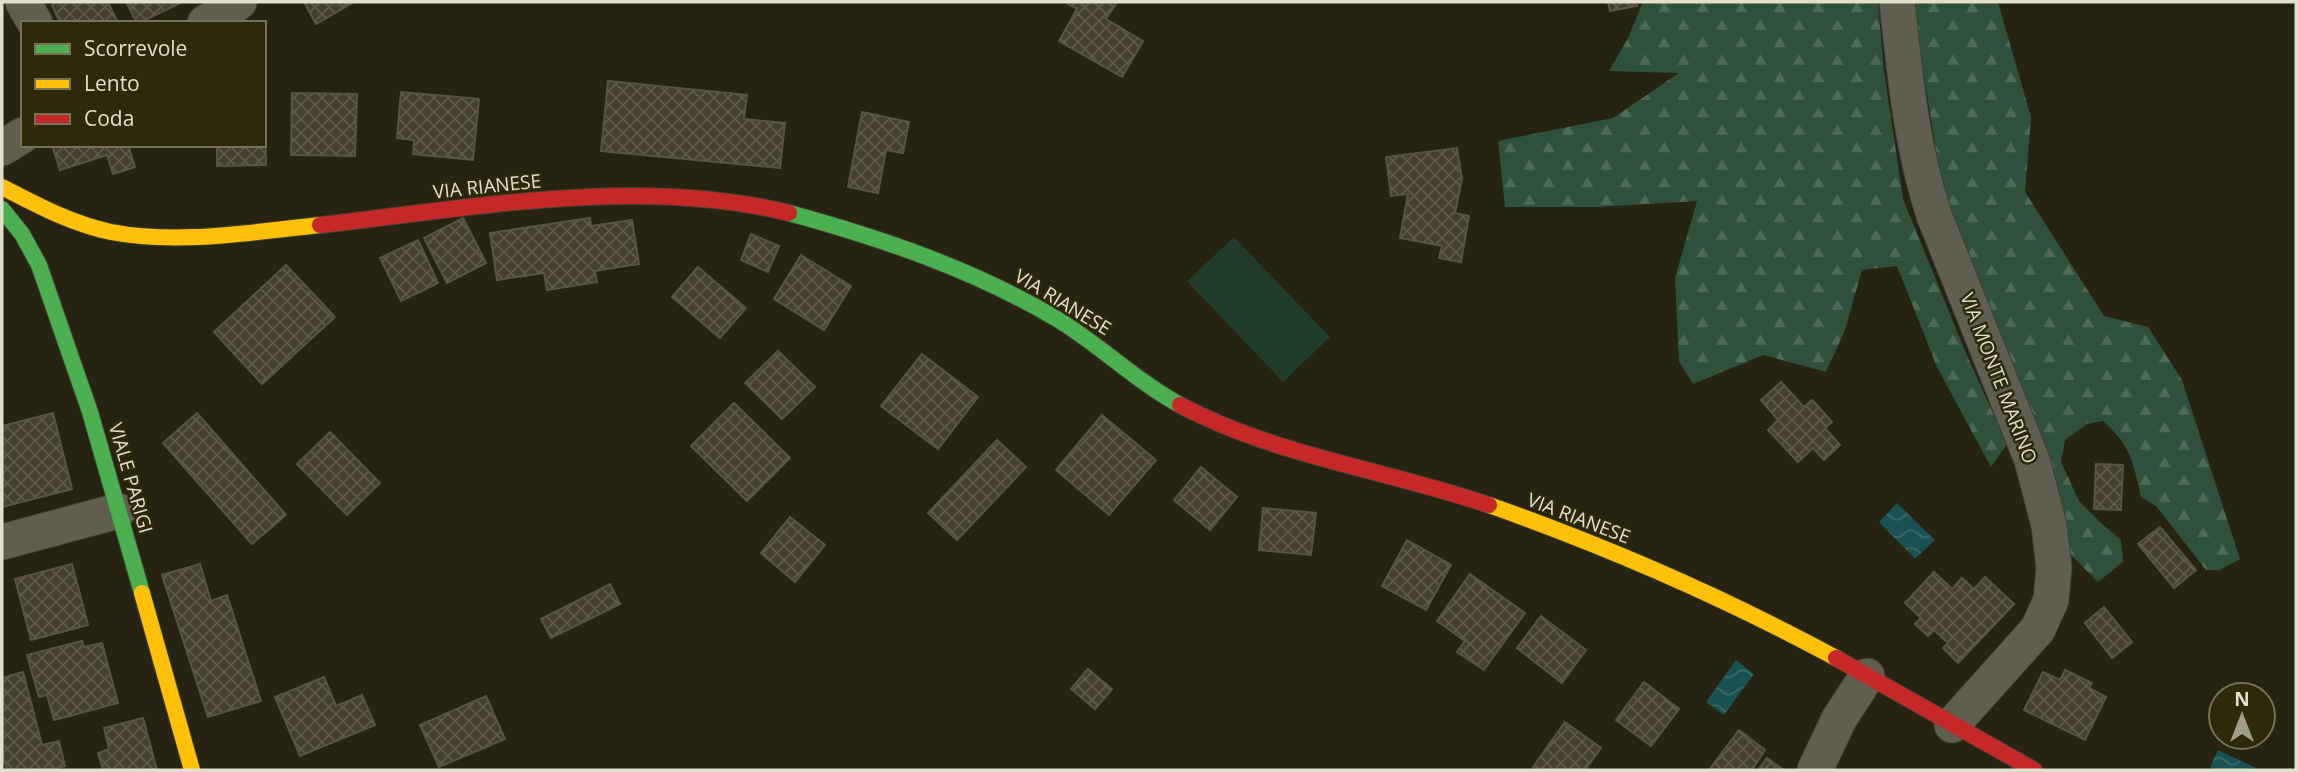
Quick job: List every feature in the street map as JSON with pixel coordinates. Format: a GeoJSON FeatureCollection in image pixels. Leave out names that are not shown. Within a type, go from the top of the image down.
{"type":"FeatureCollection","features":[{"type":"Feature","properties":{"kind":"main road","name":"VIA RIANESE"},"geometry":{"type":"LineString","coordinates":[[2,187],[56,215],[81,224],[109,231],[149,235],[246,232],[548,200],[607,197],[711,199],[794,215],[866,236],[985,281],[1061,321],[1149,386],[1197,414],[1277,444],[1453,494],[1541,525],[1732,605],[1809,644],[2034,770]]}},
{"type":"Feature","properties":{"kind":"main road","name":"VIALE PARIGI"},"geometry":{"type":"LineString","coordinates":[[2,209],[22,234],[44,278],[90,412],[192,770]]}},
{"type":"Feature","properties":{"kind":"street"},"geometry":{"type":"LineString","coordinates":[[23,2],[34,21]]}},
{"type":"Feature","properties":{"kind":"street","name":"VIA MONTE MARINO"},"geometry":{"type":"LineString","coordinates":[[1897,2],[1911,123],[1923,180],[1934,215],[2032,460],[2047,514],[2054,568],[2052,600],[2038,629],[1952,724]]}},
{"type":"Feature","properties":{"kind":"street"},"geometry":{"type":"LineString","coordinates":[[2,148],[21,136]]}},
{"type":"Feature","properties":{"kind":"street"},"geometry":{"type":"LineString","coordinates":[[2,542],[118,511]]}},
{"type":"Feature","properties":{"kind":"street"},"geometry":{"type":"LineString","coordinates":[[1815,770],[1839,719],[1867,676]]}},
{"type":"Feature","properties":{"kind":"green space"},"geometry":{"type":"Polygon","coordinates":[[[1643,2],[1878,2],[1884,71],[1903,199],[1965,351],[2007,444],[1991,467],[1937,367],[1897,266],[1862,270],[1845,330],[1826,372],[1763,355],[1693,384],[1679,361],[1675,278],[1697,201],[1598,207],[1505,207],[1498,141],[1613,118],[1679,73],[1609,71],[1628,38],[1643,2]]]}},
{"type":"Feature","properties":{"kind":"green space"},"geometry":{"type":"Polygon","coordinates":[[[1914,2],[1998,2],[2031,117],[2025,192],[2104,316],[2148,327],[2182,380],[2240,559],[2219,570],[2206,570],[2156,506],[2141,497],[2130,455],[2120,438],[2103,421],[2087,424],[2065,440],[2061,462],[2079,501],[2121,540],[2123,562],[2098,582],[2070,554],[1941,189],[1914,2]]]}},
{"type":"Feature","properties":{"kind":"green space"},"geometry":{"type":"Polygon","coordinates":[[[1234,237],[1330,337],[1283,382],[1187,281],[1234,237]]]}},
{"type":"Feature","properties":{"kind":"water"},"geometry":{"type":"Polygon","coordinates":[[[1897,503],[1935,540],[1915,559],[1879,522],[1897,503]]]}},
{"type":"Feature","properties":{"kind":"water"},"geometry":{"type":"Polygon","coordinates":[[[1736,660],[1754,674],[1724,715],[1706,702],[1736,660]]]}},
{"type":"Feature","properties":{"kind":"water"},"geometry":{"type":"Polygon","coordinates":[[[2218,751],[2220,751],[2256,768],[2216,770],[2210,767],[2218,751]]]}},
{"type":"Feature","properties":{"kind":"building"},"geometry":{"type":"Polygon","coordinates":[[[57,2],[108,2],[117,21],[59,21],[52,5],[57,2]]]}},
{"type":"Feature","properties":{"kind":"building"},"geometry":{"type":"Polygon","coordinates":[[[126,2],[182,2],[143,21],[136,21],[126,2]]]}},
{"type":"Feature","properties":{"kind":"building"},"geometry":{"type":"Polygon","coordinates":[[[304,2],[354,2],[316,24],[304,2]]]}},
{"type":"Feature","properties":{"kind":"building"},"geometry":{"type":"Polygon","coordinates":[[[1065,2],[1117,2],[1106,19],[1143,41],[1122,77],[1059,41],[1077,9],[1065,2]]]}},
{"type":"Feature","properties":{"kind":"building"},"geometry":{"type":"Polygon","coordinates":[[[1608,2],[1637,2],[1637,6],[1610,11],[1608,2]]]}},
{"type":"Feature","properties":{"kind":"building"},"geometry":{"type":"Polygon","coordinates":[[[608,81],[747,95],[744,119],[785,123],[780,168],[601,151],[608,81]]]}},
{"type":"Feature","properties":{"kind":"building"},"geometry":{"type":"Polygon","coordinates":[[[401,92],[479,99],[473,160],[413,154],[414,140],[397,138],[401,92]]]}},
{"type":"Feature","properties":{"kind":"building"},"geometry":{"type":"Polygon","coordinates":[[[292,93],[357,94],[355,156],[291,155],[292,93]]]}},
{"type":"Feature","properties":{"kind":"building"},"geometry":{"type":"Polygon","coordinates":[[[862,112],[909,122],[903,153],[886,150],[878,193],[848,187],[862,112]]]}},
{"type":"Feature","properties":{"kind":"building"},"geometry":{"type":"Polygon","coordinates":[[[53,147],[129,147],[135,167],[113,174],[107,155],[60,170],[53,147]]]}},
{"type":"Feature","properties":{"kind":"building"},"geometry":{"type":"Polygon","coordinates":[[[217,147],[266,147],[266,165],[217,166],[217,147]]]}},
{"type":"Feature","properties":{"kind":"building"},"geometry":{"type":"Polygon","coordinates":[[[1457,148],[1462,179],[1455,213],[1469,216],[1461,262],[1439,258],[1442,246],[1400,238],[1408,194],[1391,196],[1386,157],[1457,148]]]}},
{"type":"Feature","properties":{"kind":"building"},"geometry":{"type":"Polygon","coordinates":[[[463,218],[486,263],[447,283],[424,238],[463,218]]]}},
{"type":"Feature","properties":{"kind":"building"},"geometry":{"type":"Polygon","coordinates":[[[590,218],[591,226],[632,220],[639,264],[595,271],[597,282],[547,290],[544,273],[497,280],[490,233],[590,218]]]}},
{"type":"Feature","properties":{"kind":"building"},"geometry":{"type":"Polygon","coordinates":[[[751,234],[779,246],[768,272],[741,260],[751,234]]]}},
{"type":"Feature","properties":{"kind":"building"},"geometry":{"type":"Polygon","coordinates":[[[418,240],[438,283],[401,301],[380,258],[418,240]]]}},
{"type":"Feature","properties":{"kind":"building"},"geometry":{"type":"Polygon","coordinates":[[[801,255],[851,286],[824,330],[774,299],[801,255]]]}},
{"type":"Feature","properties":{"kind":"building"},"geometry":{"type":"Polygon","coordinates":[[[286,265],[335,317],[262,384],[214,332],[286,265]]]}},
{"type":"Feature","properties":{"kind":"building"},"geometry":{"type":"Polygon","coordinates":[[[698,267],[746,308],[720,338],[672,297],[698,267]]]}},
{"type":"Feature","properties":{"kind":"building"},"geometry":{"type":"Polygon","coordinates":[[[778,351],[815,387],[782,419],[745,383],[778,351]]]}},
{"type":"Feature","properties":{"kind":"building"},"geometry":{"type":"Polygon","coordinates":[[[922,354],[978,397],[938,449],[881,406],[922,354]]]}},
{"type":"Feature","properties":{"kind":"building"},"geometry":{"type":"Polygon","coordinates":[[[1781,382],[1804,407],[1812,400],[1832,422],[1825,428],[1840,445],[1824,460],[1813,448],[1798,462],[1768,430],[1778,420],[1761,400],[1781,382]]]}},
{"type":"Feature","properties":{"kind":"building"},"geometry":{"type":"Polygon","coordinates":[[[734,403],[790,458],[747,501],[691,446],[734,403]]]}},
{"type":"Feature","properties":{"kind":"building"},"geometry":{"type":"Polygon","coordinates":[[[53,413],[72,489],[2,507],[2,426],[53,413]]]}},
{"type":"Feature","properties":{"kind":"building"},"geometry":{"type":"Polygon","coordinates":[[[197,413],[286,515],[252,544],[163,443],[197,413]]]}},
{"type":"Feature","properties":{"kind":"building"},"geometry":{"type":"Polygon","coordinates":[[[1102,415],[1156,460],[1109,515],[1056,470],[1102,415]]]}},
{"type":"Feature","properties":{"kind":"building"},"geometry":{"type":"Polygon","coordinates":[[[330,432],[380,483],[347,515],[297,464],[330,432]]]}},
{"type":"Feature","properties":{"kind":"building"},"geometry":{"type":"Polygon","coordinates":[[[997,440],[1026,467],[957,540],[928,513],[997,440]]]}},
{"type":"Feature","properties":{"kind":"building"},"geometry":{"type":"Polygon","coordinates":[[[2096,464],[2123,465],[2121,510],[2094,509],[2096,464]]]}},
{"type":"Feature","properties":{"kind":"building"},"geometry":{"type":"Polygon","coordinates":[[[1201,467],[1237,497],[1210,530],[1174,500],[1201,467]]]}},
{"type":"Feature","properties":{"kind":"building"},"geometry":{"type":"Polygon","coordinates":[[[1263,508],[1316,513],[1311,555],[1259,550],[1263,508]]]}},
{"type":"Feature","properties":{"kind":"building"},"geometry":{"type":"Polygon","coordinates":[[[790,517],[825,545],[795,582],[761,553],[790,517]]]}},
{"type":"Feature","properties":{"kind":"building"},"geometry":{"type":"Polygon","coordinates":[[[2160,527],[2196,570],[2174,588],[2138,544],[2160,527]]]}},
{"type":"Feature","properties":{"kind":"building"},"geometry":{"type":"Polygon","coordinates":[[[1407,540],[1451,565],[1426,610],[1382,586],[1407,540]]]}},
{"type":"Feature","properties":{"kind":"building"},"geometry":{"type":"Polygon","coordinates":[[[72,564],[88,625],[31,640],[15,579],[72,564]]]}},
{"type":"Feature","properties":{"kind":"building"},"geometry":{"type":"Polygon","coordinates":[[[200,564],[211,601],[227,595],[261,701],[208,717],[162,575],[200,564]]]}},
{"type":"Feature","properties":{"kind":"building"},"geometry":{"type":"Polygon","coordinates":[[[1934,572],[1952,589],[1962,578],[1974,589],[1985,577],[2014,604],[1958,663],[1943,648],[1948,643],[1934,630],[1928,636],[1915,624],[1921,618],[1905,603],[1934,572]]]}},
{"type":"Feature","properties":{"kind":"building"},"geometry":{"type":"Polygon","coordinates":[[[1470,574],[1525,613],[1484,670],[1457,652],[1465,641],[1437,621],[1470,574]]]}},
{"type":"Feature","properties":{"kind":"building"},"geometry":{"type":"Polygon","coordinates":[[[610,584],[620,604],[551,638],[541,619],[610,584]]]}},
{"type":"Feature","properties":{"kind":"building"},"geometry":{"type":"Polygon","coordinates":[[[2104,607],[2132,642],[2112,658],[2085,623],[2104,607]]]}},
{"type":"Feature","properties":{"kind":"building"},"geometry":{"type":"Polygon","coordinates":[[[1541,616],[1586,650],[1562,683],[1517,648],[1541,616]]]}},
{"type":"Feature","properties":{"kind":"building"},"geometry":{"type":"Polygon","coordinates":[[[82,641],[84,647],[102,643],[118,703],[54,720],[47,695],[39,697],[27,655],[82,641]]]}},
{"type":"Feature","properties":{"kind":"building"},"geometry":{"type":"Polygon","coordinates":[[[1088,669],[1112,689],[1095,709],[1071,689],[1088,669]]]}},
{"type":"Feature","properties":{"kind":"building"},"geometry":{"type":"Polygon","coordinates":[[[2065,670],[2092,683],[2089,688],[2106,697],[2085,740],[2024,710],[2043,672],[2060,680],[2065,670]]]}},
{"type":"Feature","properties":{"kind":"building"},"geometry":{"type":"Polygon","coordinates":[[[23,672],[42,745],[59,741],[65,766],[50,770],[7,770],[2,752],[2,678],[23,672]]]}},
{"type":"Feature","properties":{"kind":"building"},"geometry":{"type":"Polygon","coordinates":[[[324,677],[336,706],[362,695],[375,725],[300,756],[275,697],[324,677]]]}},
{"type":"Feature","properties":{"kind":"building"},"geometry":{"type":"Polygon","coordinates":[[[1644,682],[1679,709],[1651,746],[1616,720],[1644,682]]]}},
{"type":"Feature","properties":{"kind":"building"},"geometry":{"type":"Polygon","coordinates":[[[486,696],[505,739],[439,767],[420,725],[486,696]]]}},
{"type":"Feature","properties":{"kind":"building"},"geometry":{"type":"Polygon","coordinates":[[[143,718],[157,770],[103,770],[98,753],[109,749],[104,728],[143,718]]]}},
{"type":"Feature","properties":{"kind":"building"},"geometry":{"type":"Polygon","coordinates":[[[1565,722],[1601,748],[1585,770],[1531,770],[1565,722]]]}},
{"type":"Feature","properties":{"kind":"building"},"geometry":{"type":"Polygon","coordinates":[[[1739,730],[1765,750],[1752,770],[1709,770],[1739,730]]]}},
{"type":"Feature","properties":{"kind":"building"},"geometry":{"type":"Polygon","coordinates":[[[1767,758],[1784,770],[1758,770],[1767,758]]]}},
{"type":"Feature","properties":{"kind":"traffic: fast"},"geometry":{"type":"LineString","coordinates":[[2,209],[22,234],[39,265],[90,412],[142,593]]}},
{"type":"Feature","properties":{"kind":"traffic: fast"},"geometry":{"type":"LineString","coordinates":[[789,213],[927,257],[1026,301],[1057,319],[1180,405]]}},
{"type":"Feature","properties":{"kind":"traffic: slow"},"geometry":{"type":"LineString","coordinates":[[2,187],[82,224],[137,236],[216,236],[320,225]]}},
{"type":"Feature","properties":{"kind":"traffic: slow"},"geometry":{"type":"LineString","coordinates":[[1489,505],[1666,575],[1836,658]]}},
{"type":"Feature","properties":{"kind":"traffic: slow"},"geometry":{"type":"LineString","coordinates":[[142,593],[192,770]]}},
{"type":"Feature","properties":{"kind":"traffic: jam"},"geometry":{"type":"LineString","coordinates":[[320,225],[495,204],[615,196],[732,202],[789,213]]}},
{"type":"Feature","properties":{"kind":"traffic: jam"},"geometry":{"type":"LineString","coordinates":[[1180,405],[1217,423],[1293,450],[1489,505]]}},
{"type":"Feature","properties":{"kind":"traffic: jam"},"geometry":{"type":"LineString","coordinates":[[1836,658],[2034,770]]}}]}
